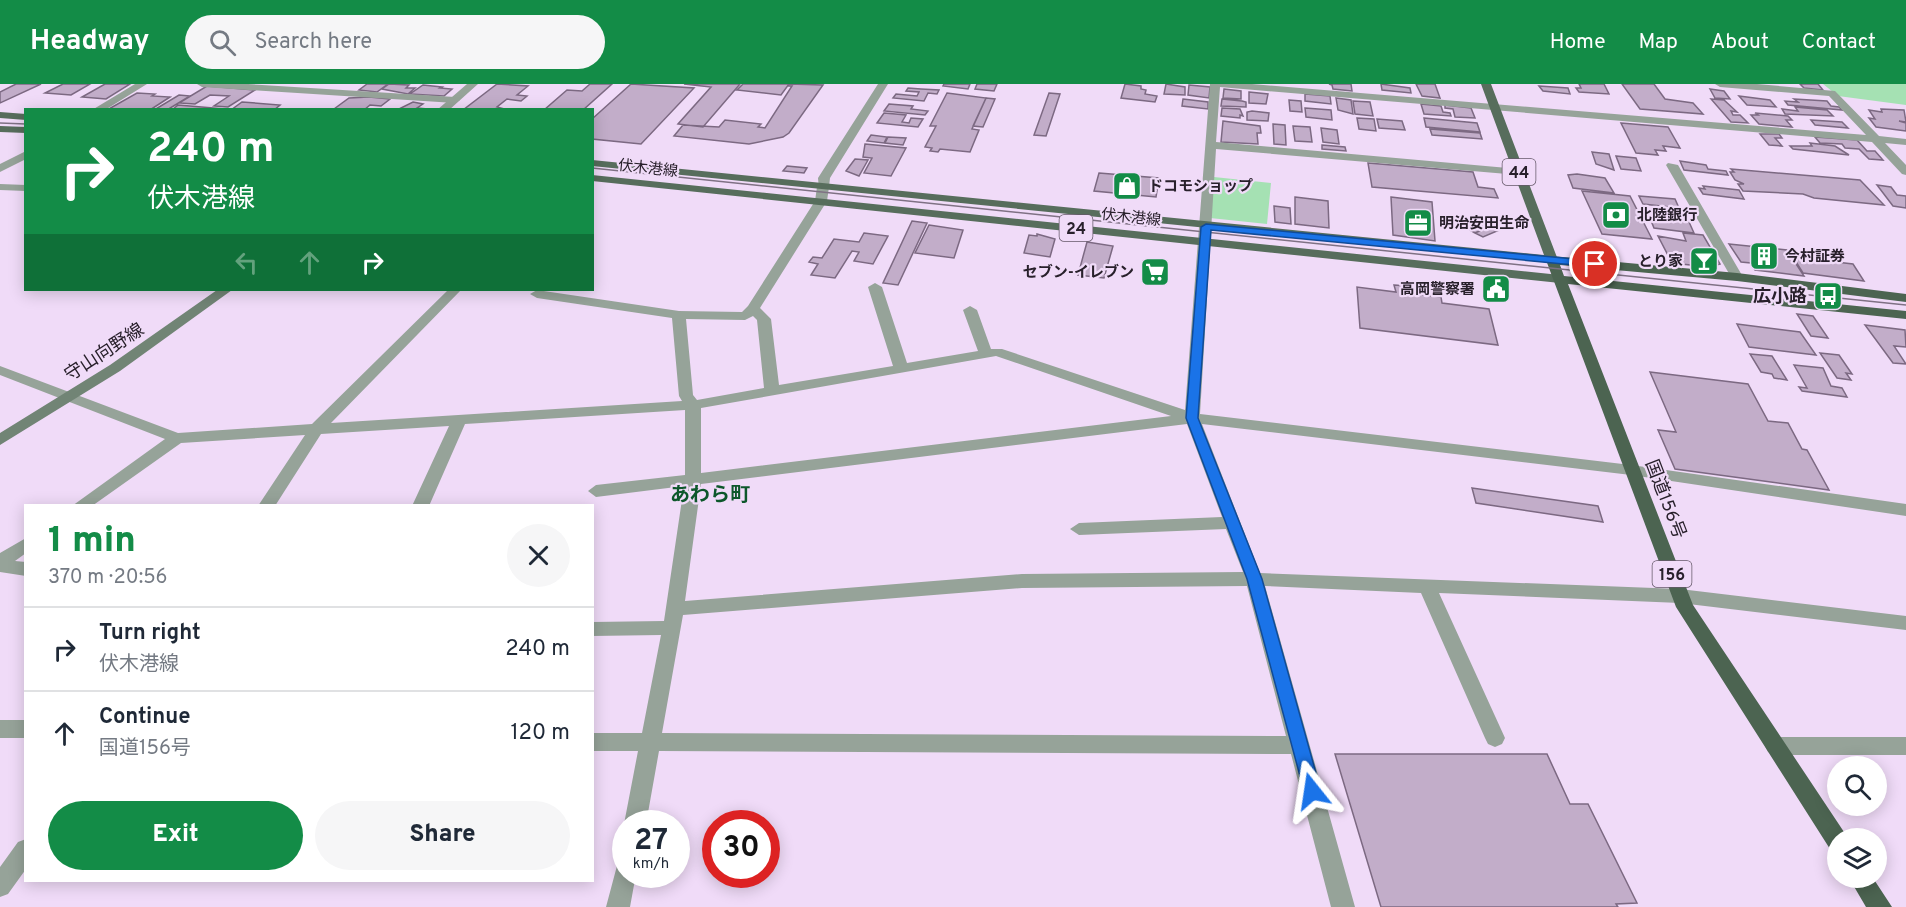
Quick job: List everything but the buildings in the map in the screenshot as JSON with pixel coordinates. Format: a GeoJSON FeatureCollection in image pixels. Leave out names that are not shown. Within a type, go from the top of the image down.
{"type":"FeatureCollection","features":[{"type":"Feature","properties":{"kind":"highway"},"geometry":{"type":"LineString","coordinates":[[1552,260],[1737,277],[1906,298]]}},
{"type":"Feature","properties":{"kind":"highway","name":"国道156号"},"geometry":{"type":"LineString","coordinates":[[1552,260],[1680,596],[1829,828]]}},
{"type":"Feature","properties":{"kind":"highway"},"geometry":{"type":"LineString","coordinates":[[1560,279],[1906,315]]}},
{"type":"Feature","properties":{"kind":"highway"},"geometry":{"type":"LineString","coordinates":[[1867,888],[1880,907]]}},
{"type":"Feature","properties":{"kind":"main road","name":"44"},"geometry":{"type":"LineString","coordinates":[[1486,84],[1552,260]]}},
{"type":"Feature","properties":{"kind":"main road"},"geometry":{"type":"LineString","coordinates":[[0,115],[24,117]]}},
{"type":"Feature","properties":{"kind":"main road"},"geometry":{"type":"LineString","coordinates":[[0,129],[24,130]]}},
{"type":"Feature","properties":{"kind":"main road","name":"伏木港線"},"geometry":{"type":"LineString","coordinates":[[594,162],[823,187],[1560,279]]}},
{"type":"Feature","properties":{"kind":"main road","name":"伏木港線"},"geometry":{"type":"LineString","coordinates":[[594,178],[821,201],[1206,234],[1552,260]]}},
{"type":"Feature","properties":{"kind":"main road","name":"守山向野線"},"geometry":{"type":"LineString","coordinates":[[0,440],[177,327],[224,291]]}},
{"type":"Feature","properties":{"kind":"street"},"geometry":{"type":"LineString","coordinates":[[100,108],[142,84]]}},
{"type":"Feature","properties":{"kind":"street"},"geometry":{"type":"LineString","coordinates":[[202,84],[455,100]]}},
{"type":"Feature","properties":{"kind":"street"},"geometry":{"type":"LineString","coordinates":[[445,108],[473,84]]}},
{"type":"Feature","properties":{"kind":"street"},"geometry":{"type":"LineString","coordinates":[[537,294],[679,315],[745,316],[753,309],[821,201],[824,178],[883,84]]}},
{"type":"Feature","properties":{"kind":"street"},"geometry":{"type":"LineString","coordinates":[[1343,907],[1254,579],[1192,418],[1216,84],[1906,142]]}},
{"type":"Feature","properties":{"kind":"street"},"geometry":{"type":"LineString","coordinates":[[1720,84],[1832,93],[1906,172]]}},
{"type":"Feature","properties":{"kind":"street"},"geometry":{"type":"LineString","coordinates":[[1211,145],[1519,172]]}},
{"type":"Feature","properties":{"kind":"street"},"geometry":{"type":"LineString","coordinates":[[0,169],[24,155]]}},
{"type":"Feature","properties":{"kind":"street"},"geometry":{"type":"LineString","coordinates":[[1672,165],[1737,277]]}},
{"type":"Feature","properties":{"kind":"street"},"geometry":{"type":"LineString","coordinates":[[0,187],[24,188]]}},
{"type":"Feature","properties":{"kind":"street"},"geometry":{"type":"LineString","coordinates":[[875,287],[901,368]]}},
{"type":"Feature","properties":{"kind":"street"},"geometry":{"type":"LineString","coordinates":[[267,504],[318,428],[454,291]]}},
{"type":"Feature","properties":{"kind":"street"},"geometry":{"type":"LineString","coordinates":[[753,309],[764,319],[772,391]]}},
{"type":"Feature","properties":{"kind":"street"},"geometry":{"type":"LineString","coordinates":[[970,310],[986,354]]}},
{"type":"Feature","properties":{"kind":"street"},"geometry":{"type":"LineString","coordinates":[[638,810],[673,619],[693,480],[693,405],[686,396],[679,315]]}},
{"type":"Feature","properties":{"kind":"street"},"geometry":{"type":"LineString","coordinates":[[0,370],[177,438],[460,418],[693,405],[997,352],[1192,418],[1631,470],[1906,510]]}},
{"type":"Feature","properties":{"kind":"street"},"geometry":{"type":"LineString","coordinates":[[421,504],[460,418]]}},
{"type":"Feature","properties":{"kind":"street"},"geometry":{"type":"LineString","coordinates":[[596,491],[1192,418]]}},
{"type":"Feature","properties":{"kind":"street"},"geometry":{"type":"LineString","coordinates":[[83,504],[177,438]]}},
{"type":"Feature","properties":{"kind":"street"},"geometry":{"type":"LineString","coordinates":[[1080,529],[1233,524]]}},
{"type":"Feature","properties":{"kind":"street"},"geometry":{"type":"LineString","coordinates":[[0,563],[24,545]]}},
{"type":"Feature","properties":{"kind":"street"},"geometry":{"type":"LineString","coordinates":[[0,563],[24,569]]}},
{"type":"Feature","properties":{"kind":"street"},"geometry":{"type":"LineString","coordinates":[[594,629],[1022,581],[1254,579],[1680,596],[1906,623]]}},
{"type":"Feature","properties":{"kind":"street"},"geometry":{"type":"LineString","coordinates":[[1427,586],[1495,738]]}},
{"type":"Feature","properties":{"kind":"street"},"geometry":{"type":"LineString","coordinates":[[0,729],[24,729]]}},
{"type":"Feature","properties":{"kind":"street"},"geometry":{"type":"LineString","coordinates":[[594,742],[1300,745]]}},
{"type":"Feature","properties":{"kind":"street"},"geometry":{"type":"LineString","coordinates":[[1775,746],[1906,746]]}},
{"type":"Feature","properties":{"kind":"street"},"geometry":{"type":"LineString","coordinates":[[0,885],[24,852]]}},
{"type":"Feature","properties":{"kind":"street"},"geometry":{"type":"LineString","coordinates":[[618,907],[622,888]]}},
{"type":"Feature","properties":{"kind":"green space"},"geometry":{"type":"Polygon","coordinates":[[[1823,84],[1906,84],[1906,105],[1838,96],[1823,84]]]}},
{"type":"Feature","properties":{"kind":"green space"},"geometry":{"type":"Polygon","coordinates":[[[1214,177],[1271,183],[1267,224],[1210,218],[1214,177]]]}},
{"type":"Feature","properties":{"kind":"tram line"},"geometry":{"type":"LineString","coordinates":[[0,123],[24,124]]}},
{"type":"Feature","properties":{"kind":"tram line"},"geometry":{"type":"LineString","coordinates":[[594,168],[1906,305]]}},
{"type":"Feature","properties":{"kind":"place","name":"ドコモショップ"},"geometry":{"type":"Point","coordinates":[1127,186]}},
{"type":"Feature","properties":{"kind":"place","name":"北陸銀行"},"geometry":{"type":"Point","coordinates":[1616,215]}},
{"type":"Feature","properties":{"kind":"place","name":"明治安田生命"},"geometry":{"type":"Point","coordinates":[1418,223]}},
{"type":"Feature","properties":{"kind":"place","name":"今村証券"},"geometry":{"type":"Point","coordinates":[1764,256]}},
{"type":"Feature","properties":{"kind":"place","name":"とり家"},"geometry":{"type":"Point","coordinates":[1704,261]}},
{"type":"Feature","properties":{"kind":"place","name":"セブン-イレブン"},"geometry":{"type":"Point","coordinates":[1155,272]}},
{"type":"Feature","properties":{"kind":"place","name":"高岡警察署"},"geometry":{"type":"Point","coordinates":[1496,289]}},
{"type":"Feature","properties":{"kind":"place","name":"広小路"},"geometry":{"type":"Point","coordinates":[1828,296]}},
{"type":"Feature","properties":{"kind":"district","name":"あわら町"},"geometry":{"type":"Point","coordinates":[710,494]}},
{"type":"Feature","properties":{"kind":"route"},"geometry":{"type":"LineString","coordinates":[[1312,791],[1254,579],[1192,418],[1206,227],[1595,264]]}}]}
